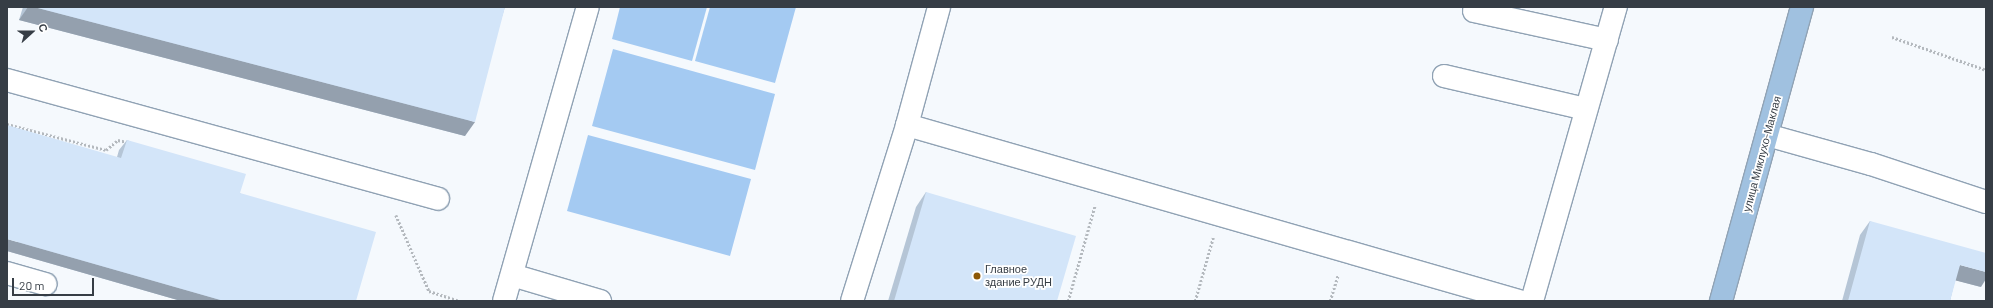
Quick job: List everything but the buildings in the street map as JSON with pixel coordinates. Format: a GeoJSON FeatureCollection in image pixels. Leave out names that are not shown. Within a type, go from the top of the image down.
{"type":"FeatureCollection","features":[{"type":"Feature","properties":{"kind":"main road","name":"улица Миклухо-Маклая"},"geometry":{"type":"LineString","coordinates":[[1721,301],[1802,7]]}},
{"type":"Feature","properties":{"kind":"lane"},"geometry":{"type":"LineString","coordinates":[[504,301],[588,7]]}},
{"type":"Feature","properties":{"kind":"lane"},"geometry":{"type":"LineString","coordinates":[[852,301],[907,125],[939,7]]}},
{"type":"Feature","properties":{"kind":"lane"},"geometry":{"type":"LineString","coordinates":[[1532,301],[1616,7]]}},
{"type":"Feature","properties":{"kind":"lane"},"geometry":{"type":"LineString","coordinates":[[1474,11],[1606,40]]}},
{"type":"Feature","properties":{"kind":"lane"},"geometry":{"type":"LineString","coordinates":[[1444,76],[1586,109]]}},
{"type":"Feature","properties":{"kind":"lane"},"geometry":{"type":"LineString","coordinates":[[7,80],[438,199]]}},
{"type":"Feature","properties":{"kind":"lane"},"geometry":{"type":"LineString","coordinates":[[907,125],[1519,301]]}},
{"type":"Feature","properties":{"kind":"lane"},"geometry":{"type":"LineString","coordinates":[[1767,135],[1871,164],[1986,202]]}},
{"type":"Feature","properties":{"kind":"lane"},"geometry":{"type":"LineString","coordinates":[[7,273],[44,284]]}},
{"type":"Feature","properties":{"kind":"lane"},"geometry":{"type":"LineString","coordinates":[[512,275],[600,301]]}},
{"type":"Feature","properties":{"kind":"path"},"geometry":{"type":"LineString","coordinates":[[1892,37],[1986,70]]}},
{"type":"Feature","properties":{"kind":"path"},"geometry":{"type":"LineString","coordinates":[[7,124],[106,150],[118,140],[133,144]]}},
{"type":"Feature","properties":{"kind":"path"},"geometry":{"type":"LineString","coordinates":[[1068,301],[1102,181]]}},
{"type":"Feature","properties":{"kind":"path"},"geometry":{"type":"LineString","coordinates":[[389,213],[397,215],[429,291],[459,301]]}},
{"type":"Feature","properties":{"kind":"path"},"geometry":{"type":"LineString","coordinates":[[1195,301],[1220,215]]}},
{"type":"Feature","properties":{"kind":"shaded area"},"geometry":{"type":"Polygon","coordinates":[[[620,7],[707,7],[692,61],[612,39],[620,7]]]}},
{"type":"Feature","properties":{"kind":"shaded area"},"geometry":{"type":"Polygon","coordinates":[[[710,7],[796,7],[775,83],[695,61],[710,7]]]}},
{"type":"Feature","properties":{"kind":"shaded area"},"geometry":{"type":"Polygon","coordinates":[[[613,49],[775,94],[755,170],[592,126],[613,49]]]}},
{"type":"Feature","properties":{"kind":"shaded area"},"geometry":{"type":"Polygon","coordinates":[[[588,135],[751,179],[730,256],[567,211],[588,135]]]}},
{"type":"Feature","properties":{"kind":"place","name":"Главное здание РУДН"},"geometry":{"type":"Point","coordinates":[977,276]}}]}
